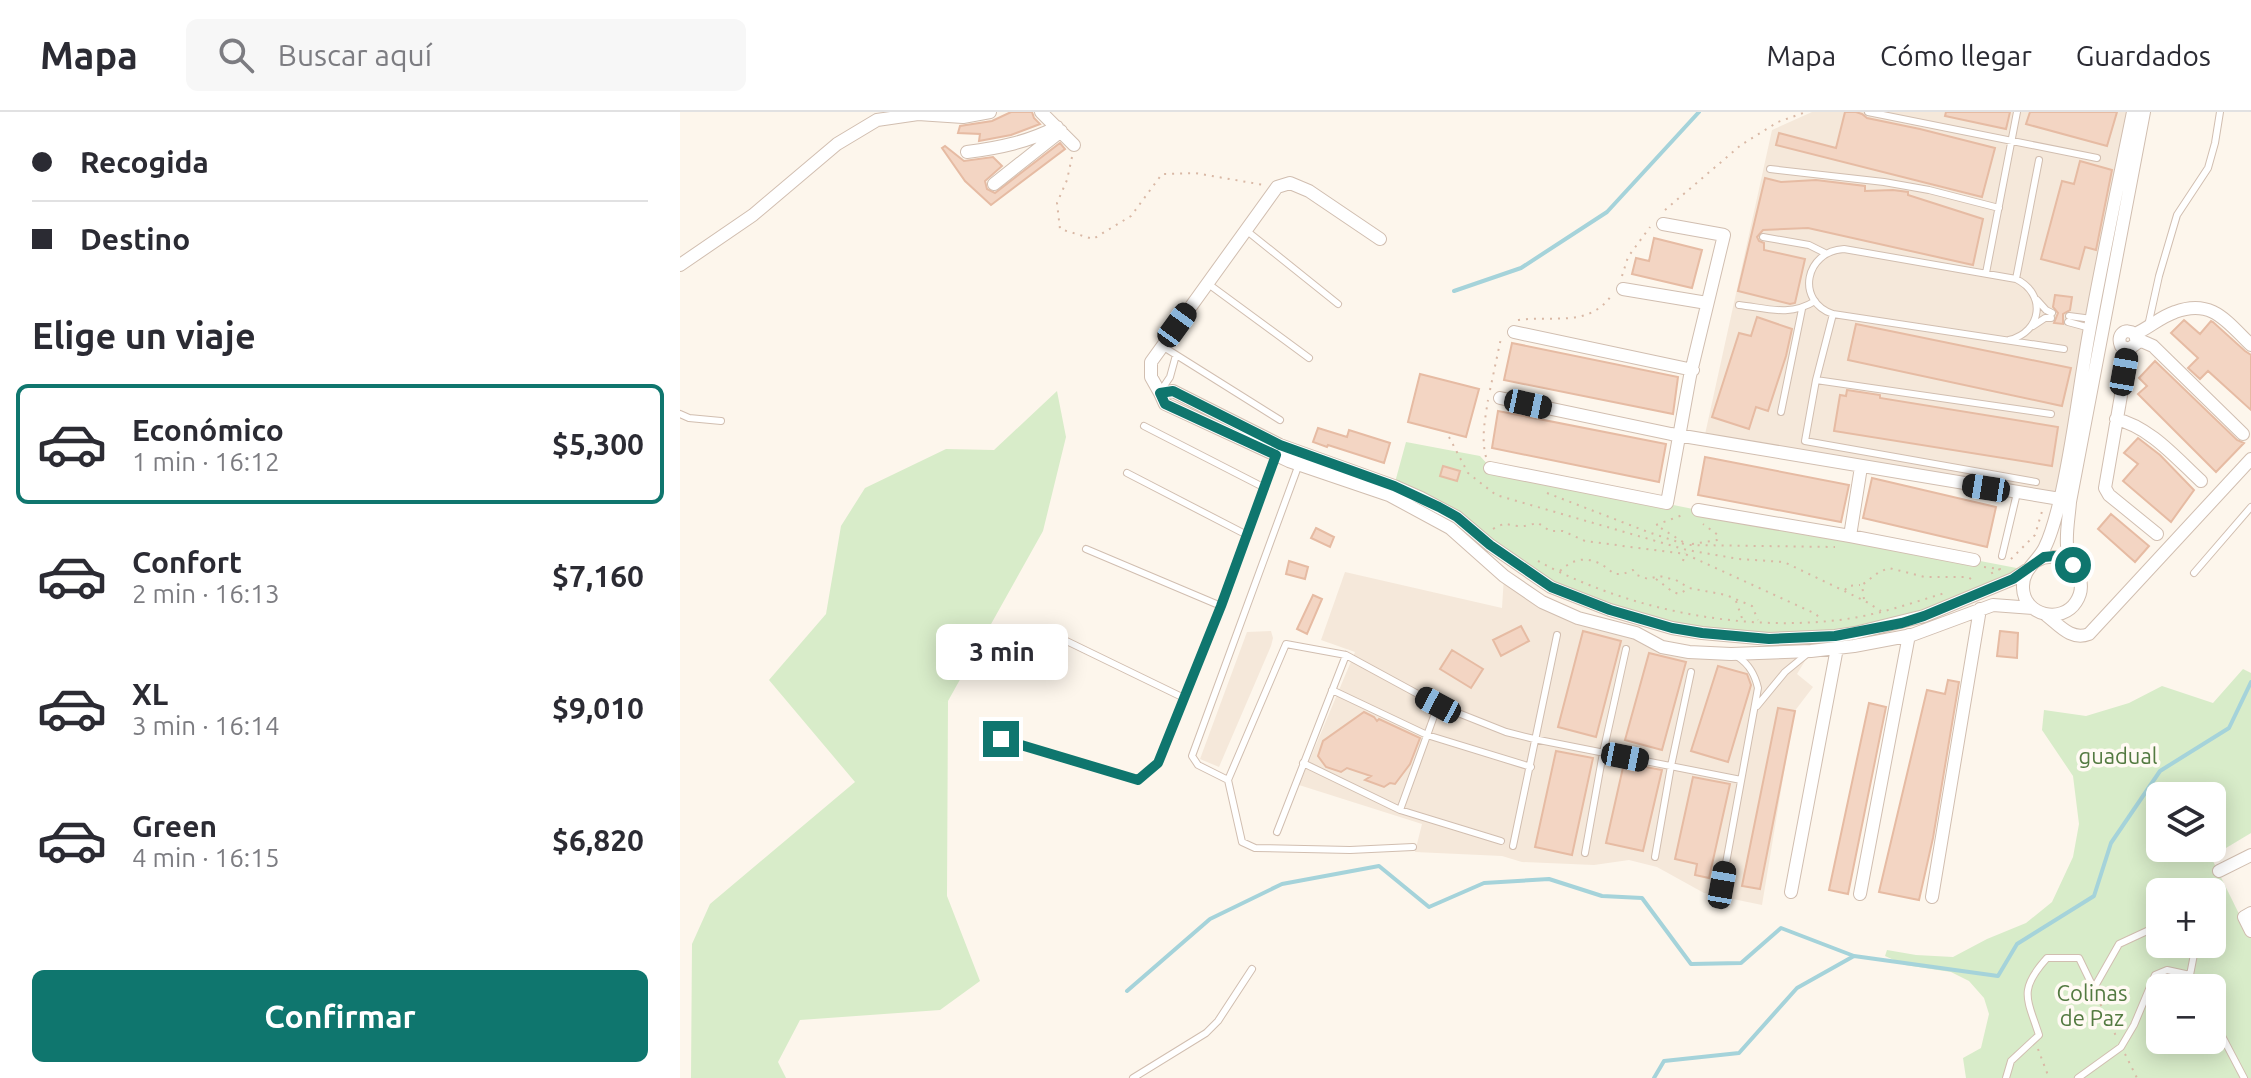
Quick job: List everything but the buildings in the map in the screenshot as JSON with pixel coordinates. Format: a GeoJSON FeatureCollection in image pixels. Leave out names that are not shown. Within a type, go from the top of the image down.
{"type":"FeatureCollection","features":[{"type":"Feature","properties":{"kind":"street"},"geometry":{"type":"LineString","coordinates":[[680,265],[753,215],[837,144],[877,120],[918,114],[963,117],[990,112]]}},
{"type":"Feature","properties":{"kind":"street"},"geometry":{"type":"LineString","coordinates":[[1041,112],[1074,145]]}},
{"type":"Feature","properties":{"kind":"street"},"geometry":{"type":"LineString","coordinates":[[2033,608],[2024,594],[2024,578],[2045,547],[2058,505],[2133,112]]}},
{"type":"Feature","properties":{"kind":"street"},"geometry":{"type":"LineString","coordinates":[[2046,615],[2068,610],[2081,592],[2080,578],[2068,549],[2070,502],[2144,112]]}},
{"type":"Feature","properties":{"kind":"street"},"geometry":{"type":"LineString","coordinates":[[967,152],[1006,147],[1059,129]]}},
{"type":"Feature","properties":{"kind":"street"},"geometry":{"type":"LineString","coordinates":[[994,184],[1059,129]]}},
{"type":"Feature","properties":{"kind":"street"},"geometry":{"type":"LineString","coordinates":[[1380,239],[1309,191],[1290,183],[1277,187],[1151,362],[1151,377],[1165,404],[1276,455],[1389,495],[1450,528],[1504,576],[1542,602],[1597,624],[1636,633],[1662,647],[1731,654],[1837,648],[1932,629],[1993,605],[2033,608],[2080,638],[2089,634],[2251,459]]}},
{"type":"Feature","properties":{"kind":"street"},"geometry":{"type":"LineString","coordinates":[[1490,468],[1667,503],[1707,303],[1724,235],[1660,220]]}},
{"type":"Feature","properties":{"kind":"street"},"geometry":{"type":"LineString","coordinates":[[1619,288],[1707,303]]}},
{"type":"Feature","properties":{"kind":"street"},"geometry":{"type":"LineString","coordinates":[[2103,337],[2119,338],[2121,346],[2175,311],[2200,307],[2219,314],[2251,345]]}},
{"type":"Feature","properties":{"kind":"street"},"geometry":{"type":"LineString","coordinates":[[1509,329],[1693,370]]}},
{"type":"Feature","properties":{"kind":"street"},"geometry":{"type":"LineString","coordinates":[[2137,338],[2116,419],[2105,488],[2109,495],[2157,534]]}},
{"type":"Feature","properties":{"kind":"street"},"geometry":{"type":"LineString","coordinates":[[2137,338],[2153,346],[2243,434]]}},
{"type":"Feature","properties":{"kind":"street"},"geometry":{"type":"LineString","coordinates":[[1160,393],[1173,391],[1280,445],[1421,498],[1457,517],[1508,559],[1551,587],[1655,624],[1702,633],[1754,638],[1835,636],[1924,616],[2013,579],[2044,557],[2054,556],[2073,565]]}},
{"type":"Feature","properties":{"kind":"street"},"geometry":{"type":"LineString","coordinates":[[1500,398],[1681,436],[2017,493],[2058,505]]}},
{"type":"Feature","properties":{"kind":"street"},"geometry":{"type":"LineString","coordinates":[[2116,419],[2133,423],[2144,431],[2201,481]]}},
{"type":"Feature","properties":{"kind":"street"},"geometry":{"type":"LineString","coordinates":[[1850,536],[1861,467]]}},
{"type":"Feature","properties":{"kind":"street"},"geometry":{"type":"LineString","coordinates":[[1691,512],[1850,536],[1974,563]]}},
{"type":"Feature","properties":{"kind":"street"},"geometry":{"type":"LineString","coordinates":[[1504,576],[1508,559]]}},
{"type":"Feature","properties":{"kind":"street"},"geometry":{"type":"LineString","coordinates":[[1932,897],[1980,609]]}},
{"type":"Feature","properties":{"kind":"street"},"geometry":{"type":"LineString","coordinates":[[1651,641],[1655,624]]}},
{"type":"Feature","properties":{"kind":"street"},"geometry":{"type":"LineString","coordinates":[[1860,894],[1909,635]]}},
{"type":"Feature","properties":{"kind":"street"},"geometry":{"type":"LineString","coordinates":[[1791,892],[1837,648]]}},
{"type":"Feature","properties":{"kind":"street"},"geometry":{"type":"LineString","coordinates":[[2219,871],[2251,855]]}},
{"type":"Feature","properties":{"kind":"street"},"geometry":{"type":"LineString","coordinates":[[2251,913],[2244,917],[2251,931]]}},
{"type":"Feature","properties":{"kind":"lane"},"geometry":{"type":"LineString","coordinates":[[1868,112],[2097,158]]}},
{"type":"Feature","properties":{"kind":"lane"},"geometry":{"type":"LineString","coordinates":[[1986,273],[2017,112]]}},
{"type":"Feature","properties":{"kind":"lane"},"geometry":{"type":"LineString","coordinates":[[2137,338],[2177,215],[2208,168],[2220,112]]}},
{"type":"Feature","properties":{"kind":"lane"},"geometry":{"type":"LineString","coordinates":[[2016,279],[2039,160]]}},
{"type":"Feature","properties":{"kind":"lane"},"geometry":{"type":"LineString","coordinates":[[1770,169],[1895,184],[1999,208]]}},
{"type":"Feature","properties":{"kind":"lane"},"geometry":{"type":"LineString","coordinates":[[1247,231],[1338,304]]}},
{"type":"Feature","properties":{"kind":"lane"},"geometry":{"type":"LineString","coordinates":[[1763,237],[1809,245],[1825,253]]}},
{"type":"Feature","properties":{"kind":"lane"},"geometry":{"type":"LineString","coordinates":[[2009,340],[2052,316],[2027,286],[2016,279],[1844,249],[1825,253],[1810,272],[1809,284],[1815,301],[1833,314],[2064,349]]}},
{"type":"Feature","properties":{"kind":"lane"},"geometry":{"type":"LineString","coordinates":[[1207,283],[1309,358]]}},
{"type":"Feature","properties":{"kind":"lane"},"geometry":{"type":"LineString","coordinates":[[2030,328],[2037,312],[2034,296]]}},
{"type":"Feature","properties":{"kind":"lane"},"geometry":{"type":"LineString","coordinates":[[1739,305],[1788,311],[1802,309],[1815,301]]}},
{"type":"Feature","properties":{"kind":"lane"},"geometry":{"type":"LineString","coordinates":[[1781,412],[1802,309]]}},
{"type":"Feature","properties":{"kind":"lane"},"geometry":{"type":"LineString","coordinates":[[1833,314],[1805,441],[2036,482]]}},
{"type":"Feature","properties":{"kind":"lane"},"geometry":{"type":"LineString","coordinates":[[2069,319],[2091,324]]}},
{"type":"Feature","properties":{"kind":"lane"},"geometry":{"type":"LineString","coordinates":[[1162,346],[1280,420]]}},
{"type":"Feature","properties":{"kind":"lane"},"geometry":{"type":"LineString","coordinates":[[1160,393],[1170,377],[1176,355]]}},
{"type":"Feature","properties":{"kind":"lane"},"geometry":{"type":"LineString","coordinates":[[1816,380],[2051,414]]}},
{"type":"Feature","properties":{"kind":"lane"},"geometry":{"type":"LineString","coordinates":[[680,414],[689,418],[721,421]]}},
{"type":"Feature","properties":{"kind":"lane"},"geometry":{"type":"LineString","coordinates":[[1144,426],[1265,488]]}},
{"type":"Feature","properties":{"kind":"lane"},"geometry":{"type":"LineString","coordinates":[[1001,739],[1138,780],[1158,763],[1221,606],[1276,455]]}},
{"type":"Feature","properties":{"kind":"lane"},"geometry":{"type":"LineString","coordinates":[[1228,780],[1198,765],[1192,756],[1299,464]]}},
{"type":"Feature","properties":{"kind":"lane"},"geometry":{"type":"LineString","coordinates":[[1127,473],[1247,535]]}},
{"type":"Feature","properties":{"kind":"lane"},"geometry":{"type":"LineString","coordinates":[[2002,556],[2017,493]]}},
{"type":"Feature","properties":{"kind":"lane"},"geometry":{"type":"LineString","coordinates":[[2194,573],[2251,507]]}},
{"type":"Feature","properties":{"kind":"lane"},"geometry":{"type":"LineString","coordinates":[[1086,549],[1221,606]]}},
{"type":"Feature","properties":{"kind":"lane"},"geometry":{"type":"LineString","coordinates":[[1050,633],[1184,698]]}},
{"type":"Feature","properties":{"kind":"lane"},"geometry":{"type":"LineString","coordinates":[[1513,846],[1557,635]]}},
{"type":"Feature","properties":{"kind":"lane"},"geometry":{"type":"LineString","coordinates":[[1413,847],[1350,850],[1255,848],[1242,842],[1228,780],[1286,644],[1346,655],[1438,705],[1506,732],[1741,780]]}},
{"type":"Feature","properties":{"kind":"lane"},"geometry":{"type":"LineString","coordinates":[[1585,853],[1626,649]]}},
{"type":"Feature","properties":{"kind":"lane"},"geometry":{"type":"LineString","coordinates":[[1754,709],[1785,672],[1811,651]]}},
{"type":"Feature","properties":{"kind":"lane"},"geometry":{"type":"LineString","coordinates":[[1722,885],[1758,688],[1750,667],[1731,654]]}},
{"type":"Feature","properties":{"kind":"lane"},"geometry":{"type":"LineString","coordinates":[[1277,832],[1346,655]]}},
{"type":"Feature","properties":{"kind":"lane"},"geometry":{"type":"LineString","coordinates":[[1655,857],[1691,672]]}},
{"type":"Feature","properties":{"kind":"lane"},"geometry":{"type":"LineString","coordinates":[[1332,690],[1427,735],[1531,767]]}},
{"type":"Feature","properties":{"kind":"lane"},"geometry":{"type":"LineString","coordinates":[[1400,810],[1438,705]]}},
{"type":"Feature","properties":{"kind":"lane"},"geometry":{"type":"LineString","coordinates":[[1303,763],[1400,810],[1501,841]]}},
{"type":"Feature","properties":{"kind":"lane"},"geometry":{"type":"LineString","coordinates":[[2094,989],[2119,944],[2146,931]]}},
{"type":"Feature","properties":{"kind":"lane"},"geometry":{"type":"LineString","coordinates":[[2006,1078],[2011,1061],[2039,1035],[2026,994],[2031,975],[2047,958],[2079,958],[2094,989]]}},
{"type":"Feature","properties":{"kind":"lane"},"geometry":{"type":"LineString","coordinates":[[1133,1078],[1206,1033],[1218,1021],[1252,969]]}},
{"type":"Feature","properties":{"kind":"lane"},"geometry":{"type":"LineString","coordinates":[[2157,974],[2167,970],[2185,974]]}},
{"type":"Feature","properties":{"kind":"lane"},"geometry":{"type":"LineString","coordinates":[[2078,1078],[2121,1047],[2146,996]]}},
{"type":"Feature","properties":{"kind":"lane"},"geometry":{"type":"LineString","coordinates":[[2226,1044],[2244,1078]]}},
{"type":"Feature","properties":{"kind":"path"},"geometry":{"type":"LineString","coordinates":[[1490,468],[1483,447],[1483,428],[1493,369],[1509,329],[1533,318],[1566,318],[1594,313],[1619,288],[1628,257],[1660,220],[1668,205],[1741,145],[1778,122],[1806,112]]}},
{"type":"Feature","properties":{"kind":"path"},"geometry":{"type":"LineString","coordinates":[[1074,145],[1067,180],[1057,203],[1060,229],[1093,239],[1131,216],[1162,174],[1195,173],[1277,187]]}},
{"type":"Feature","properties":{"kind":"path"},"geometry":{"type":"LineString","coordinates":[[1449,437],[1468,473],[1496,495],[1686,552],[1816,614],[1822,621]]}},
{"type":"Feature","properties":{"kind":"path"},"geometry":{"type":"LineString","coordinates":[[1547,493],[1687,545],[1840,547]]}},
{"type":"Feature","properties":{"kind":"path"},"geometry":{"type":"LineString","coordinates":[[2009,561],[2035,535],[2043,508],[2058,505]]}},
{"type":"Feature","properties":{"kind":"path"},"geometry":{"type":"LineString","coordinates":[[1670,511],[1691,512],[1718,535],[1717,540],[1687,545],[1656,525],[1691,512]]}},
{"type":"Feature","properties":{"kind":"path"},"geometry":{"type":"LineString","coordinates":[[1488,532],[1502,524],[1518,526],[1538,523],[1550,531],[1563,531],[1585,541],[1784,562],[1881,611]]}},
{"type":"Feature","properties":{"kind":"path"},"geometry":{"type":"LineString","coordinates":[[1683,561],[1687,545]]}},
{"type":"Feature","properties":{"kind":"path"},"geometry":{"type":"LineString","coordinates":[[1532,558],[1559,572],[1627,598],[1728,621],[1841,620],[1948,592]]}},
{"type":"Feature","properties":{"kind":"path"},"geometry":{"type":"LineString","coordinates":[[1559,572],[1566,565],[1587,559],[1597,560],[1614,574],[1633,570],[1648,579],[1659,576],[1676,580],[1689,588],[1726,595],[1752,606],[1759,622]]}},
{"type":"Feature","properties":{"kind":"path"},"geometry":{"type":"LineString","coordinates":[[1974,563],[2000,569],[1988,575]]}},
{"type":"Feature","properties":{"kind":"path"},"geometry":{"type":"LineString","coordinates":[[1844,591],[1848,586],[1862,585],[1889,568],[1925,577],[1968,577],[1975,581]]}},
{"type":"Feature","properties":{"kind":"path"},"geometry":{"type":"LineString","coordinates":[[1655,577],[1679,594],[1689,588]]}},
{"type":"Feature","properties":{"kind":"path"},"geometry":{"type":"LineString","coordinates":[[1862,585],[1865,601]]}},
{"type":"Feature","properties":{"kind":"path"},"geometry":{"type":"LineString","coordinates":[[1735,600],[1743,621]]}},
{"type":"Feature","properties":{"kind":"path"},"geometry":{"type":"LineString","coordinates":[[2094,989],[2137,1078]]}},
{"type":"Feature","properties":{"kind":"path"},"geometry":{"type":"LineString","coordinates":[[2035,1040],[2049,1078]]}},
{"type":"Feature","properties":{"kind":"shaded area"},"geometry":{"type":"Polygon","coordinates":[[[1812,112],[2133,112],[2060,499],[1704,439],[1772,130],[1812,112]]]}},
{"type":"Feature","properties":{"kind":"shaded area"},"geometry":{"type":"Polygon","coordinates":[[[1345,572],[1502,608],[1504,576],[1542,602],[1662,647],[1811,651],[1797,674],[1813,687],[1794,712],[1762,905],[1704,893],[1657,867],[1629,860],[1594,865],[1415,852],[1422,824],[1299,785],[1355,652],[1321,640],[1345,572]]]}},
{"type":"Feature","properties":{"kind":"shaded area"},"geometry":{"type":"Polygon","coordinates":[[[1271,631],[1271,646],[1219,767],[1200,759],[1247,632],[1271,631]]]}},
{"type":"Feature","properties":{"kind":"green space"},"geometry":{"type":"Polygon","coordinates":[[[1057,391],[1066,437],[1043,531],[948,701],[947,896],[980,981],[940,1010],[800,1020],[778,1062],[786,1078],[691,1078],[692,944],[710,904],[855,782],[769,680],[826,614],[841,526],[865,488],[946,449],[994,450],[1057,391]]]}},
{"type":"Feature","properties":{"kind":"green space"},"geometry":{"type":"Polygon","coordinates":[[[1406,442],[1480,456],[1491,468],[1698,510],[2027,570],[1946,608],[1835,636],[1702,633],[1568,594],[1457,517],[1394,486],[1406,442]]]}},
{"type":"Feature","properties":{"kind":"green space"},"geometry":{"type":"Polygon","coordinates":[[[2243,669],[2251,673],[2251,833],[2226,848],[2226,782],[2146,782],[2146,862],[2213,862],[2221,878],[2146,878],[2146,958],[2226,958],[2226,888],[2251,931],[2251,1078],[1966,1078],[1963,1058],[1981,1048],[1989,1014],[1984,998],[1969,981],[1951,972],[1905,965],[1885,956],[1887,950],[1953,957],[2026,923],[2052,902],[2073,857],[2079,824],[2073,776],[2042,730],[2044,710],[2086,716],[2129,703],[2162,686],[2213,703],[2243,669]]]}},
{"type":"Feature","properties":{"kind":"waterway"},"geometry":{"type":"LineString","coordinates":[[1454,291],[1521,268],[1607,212],[1699,112]]}},
{"type":"Feature","properties":{"kind":"waterway"},"geometry":{"type":"LineString","coordinates":[[1654,1078],[1664,1061],[1739,1053],[1797,988],[1854,956],[1998,976],[2017,944],[2094,896],[2111,843],[2160,771],[2229,728],[2251,682]]}},
{"type":"Feature","properties":{"kind":"waterway"},"geometry":{"type":"LineString","coordinates":[[1127,991],[1210,919],[1282,884],[1379,866],[1429,907],[1484,883],[1549,879],[1602,896],[1642,898],[1691,964],[1741,963],[1781,928],[1854,956]]}},
{"type":"Feature","properties":{"kind":"route"},"geometry":{"type":"LineString","coordinates":[[1001,739],[1138,780],[1158,763],[1221,606],[1276,455],[1165,404],[1160,393],[1173,391],[1280,445],[1421,498],[1457,517],[1508,559],[1551,587],[1610,610],[1672,628],[1769,639],[1855,633],[1924,616],[2013,579],[2044,557],[2054,556],[2073,565]]}},
{"type":"Feature","properties":{"kind":"park label","name":"guadual"},"geometry":{"type":"Point","coordinates":[2118,756]}},
{"type":"Feature","properties":{"kind":"park label","name":"Colinas de Paz"},"geometry":{"type":"Point","coordinates":[2092,1006]}}]}
